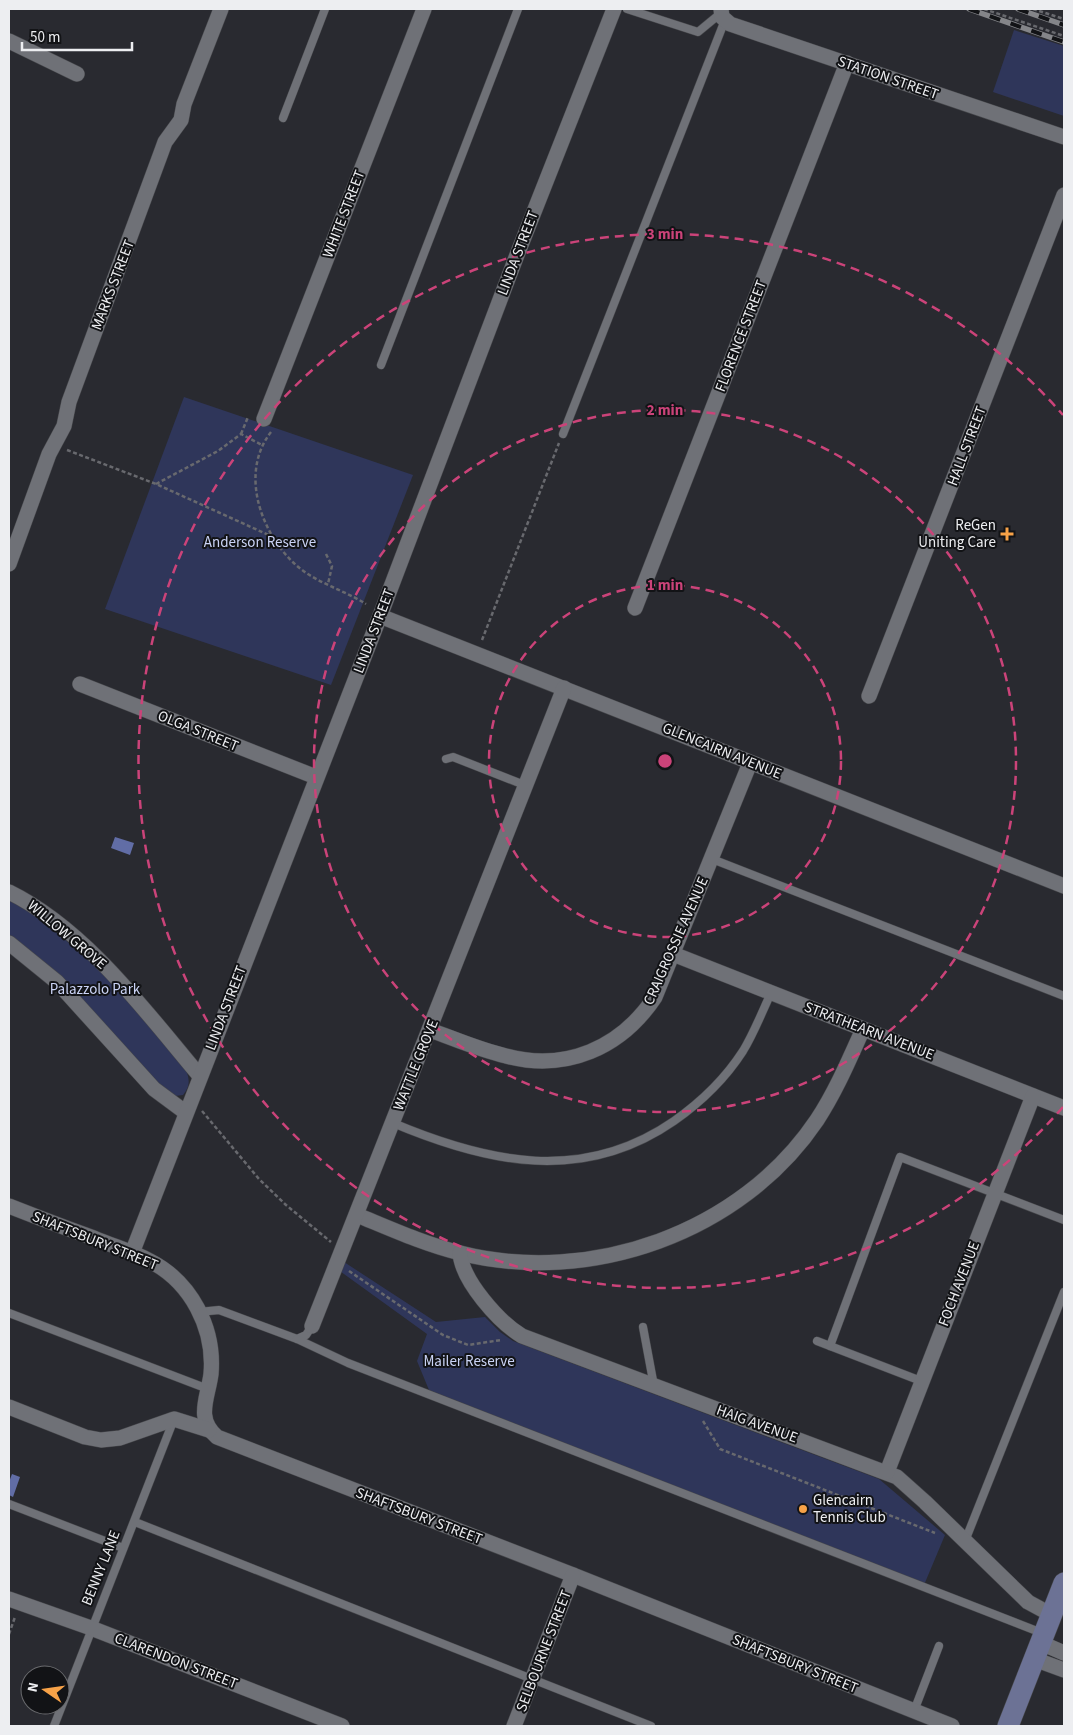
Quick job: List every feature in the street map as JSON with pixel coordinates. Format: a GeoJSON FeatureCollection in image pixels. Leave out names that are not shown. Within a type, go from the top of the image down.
{"type":"FeatureCollection","features":[{"type":"Feature","properties":{"kind":"main road"},"geometry":{"type":"LineString","coordinates":[[1008,1726],[1064,1583]]}},
{"type":"Feature","properties":{"kind":"street","name":"MARKS STREET"},"geometry":{"type":"LineString","coordinates":[[9,564],[54,445],[64,426],[69,402],[161,153],[184,113],[184,104],[221,9]]}},
{"type":"Feature","properties":{"kind":"street","name":"WHITE STREET"},"geometry":{"type":"LineString","coordinates":[[269,424],[424,9]]}},
{"type":"Feature","properties":{"kind":"street","name":"LINDA STREET"},"geometry":{"type":"LineString","coordinates":[[132,1253],[199,1075],[380,616],[516,255],[614,9]]}},
{"type":"Feature","properties":{"kind":"street","name":"STATION STREET"},"geometry":{"type":"LineString","coordinates":[[722,14],[730,24],[1064,137]]}},
{"type":"Feature","properties":{"kind":"street"},"geometry":{"type":"LineString","coordinates":[[9,41],[77,74]]}},
{"type":"Feature","properties":{"kind":"street","name":"FLORENCE STREET"},"geometry":{"type":"LineString","coordinates":[[634,608],[847,63]]}},
{"type":"Feature","properties":{"kind":"street","name":"HALL STREET"},"geometry":{"type":"LineString","coordinates":[[869,696],[1064,196]]}},
{"type":"Feature","properties":{"kind":"street","name":"GLENCAIRN AVENUE"},"geometry":{"type":"LineString","coordinates":[[380,616],[1064,886]]}},
{"type":"Feature","properties":{"kind":"street","name":"OLGA STREET"},"geometry":{"type":"LineString","coordinates":[[80,684],[316,778]]}},
{"type":"Feature","properties":{"kind":"street","name":"WATTLE GROVE"},"geometry":{"type":"LineString","coordinates":[[312,1326],[527,786],[564,688]]}},
{"type":"Feature","properties":{"kind":"street","name":"CRAIGROSSIE AVENUE"},"geometry":{"type":"LineString","coordinates":[[430,1030],[505,1056],[523,1060],[545,1060],[592,1052],[610,1043],[628,1030],[655,997],[750,763]]}},
{"type":"Feature","properties":{"kind":"street","name":"WILLOW GROVE"},"geometry":{"type":"LineString","coordinates":[[9,892],[22,898],[57,924],[92,954],[121,983],[199,1075]]}},
{"type":"Feature","properties":{"kind":"street"},"geometry":{"type":"LineString","coordinates":[[9,943],[57,982],[154,1089],[187,1107]]}},
{"type":"Feature","properties":{"kind":"street","name":"STRATHEARN AVENUE"},"geometry":{"type":"LineString","coordinates":[[673,954],[1064,1108]]}},
{"type":"Feature","properties":{"kind":"street"},"geometry":{"type":"LineString","coordinates":[[357,1215],[422,1242],[460,1253],[496,1260],[542,1264],[581,1261],[649,1245],[690,1228],[721,1210],[756,1185],[788,1155],[816,1121],[840,1080],[863,1029]]}},
{"type":"Feature","properties":{"kind":"street","name":"FOCH AVENUE"},"geometry":{"type":"LineString","coordinates":[[887,1472],[1033,1096]]}},
{"type":"Feature","properties":{"kind":"street","name":"SHAFTSBURY STREET"},"geometry":{"type":"LineString","coordinates":[[9,1206],[150,1260],[176,1278],[199,1312],[210,1343],[211,1366],[204,1415],[205,1423],[209,1430],[225,1440],[952,1726]]}},
{"type":"Feature","properties":{"kind":"street","name":"HAIG AVENUE"},"geometry":{"type":"LineString","coordinates":[[460,1253],[461,1266],[468,1279],[510,1329],[522,1336],[887,1472],[905,1482],[1028,1602],[1043,1638]]}},
{"type":"Feature","properties":{"kind":"street"},"geometry":{"type":"LineString","coordinates":[[9,1408],[85,1437],[101,1440],[120,1438],[174,1419],[209,1430]]}},
{"type":"Feature","properties":{"kind":"street","name":"SELBOURNE STREET"},"geometry":{"type":"LineString","coordinates":[[514,1726],[573,1576]]}},
{"type":"Feature","properties":{"kind":"street","name":"CLARENDON STREET"},"geometry":{"type":"LineString","coordinates":[[15,1601],[91,1628],[342,1726]]}},
{"type":"Feature","properties":{"kind":"street"},"geometry":{"type":"LineString","coordinates":[[1043,1638],[1064,1653]]}},
{"type":"Feature","properties":{"kind":"street"},"geometry":{"type":"LineString","coordinates":[[1043,1638],[1064,1670]]}},
{"type":"Feature","properties":{"kind":"lane"},"geometry":{"type":"LineString","coordinates":[[283,118],[325,9]]}},
{"type":"Feature","properties":{"kind":"lane"},"geometry":{"type":"LineString","coordinates":[[381,365],[518,9]]}},
{"type":"Feature","properties":{"kind":"lane"},"geometry":{"type":"LineString","coordinates":[[627,9],[698,32],[722,14]]}},
{"type":"Feature","properties":{"kind":"lane"},"geometry":{"type":"LineString","coordinates":[[563,434],[722,14]]}},
{"type":"Feature","properties":{"kind":"lane"},"geometry":{"type":"LineString","coordinates":[[446,759],[453,757],[527,786]]}},
{"type":"Feature","properties":{"kind":"lane"},"geometry":{"type":"LineString","coordinates":[[712,859],[1064,996]]}},
{"type":"Feature","properties":{"kind":"lane"},"geometry":{"type":"LineString","coordinates":[[393,1122],[474,1152],[509,1159],[559,1161],[620,1149],[647,1139],[695,1105],[714,1088],[744,1050],[771,993]]}},
{"type":"Feature","properties":{"kind":"lane"},"geometry":{"type":"LineString","coordinates":[[830,1346],[900,1157],[1064,1220]]}},
{"type":"Feature","properties":{"kind":"lane"},"geometry":{"type":"LineString","coordinates":[[965,1541],[1064,1292]]}},
{"type":"Feature","properties":{"kind":"lane"},"geometry":{"type":"LineString","coordinates":[[199,1312],[219,1310],[297,1339],[348,1363],[1043,1638]]}},
{"type":"Feature","properties":{"kind":"lane"},"geometry":{"type":"LineString","coordinates":[[9,1313],[208,1390]]}},
{"type":"Feature","properties":{"kind":"lane","name":"WATTLE GROVE"},"geometry":{"type":"LineString","coordinates":[[297,1339],[306,1335],[312,1326]]}},
{"type":"Feature","properties":{"kind":"lane"},"geometry":{"type":"LineString","coordinates":[[643,1327],[654,1386]]}},
{"type":"Feature","properties":{"kind":"lane"},"geometry":{"type":"LineString","coordinates":[[817,1341],[921,1381]]}},
{"type":"Feature","properties":{"kind":"lane","name":"BENNY LANE"},"geometry":{"type":"LineString","coordinates":[[54,1726],[174,1419]]}},
{"type":"Feature","properties":{"kind":"lane"},"geometry":{"type":"LineString","coordinates":[[9,1504],[123,1548]]}},
{"type":"Feature","properties":{"kind":"lane"},"geometry":{"type":"LineString","coordinates":[[135,1522],[651,1726]]}},
{"type":"Feature","properties":{"kind":"lane"},"geometry":{"type":"LineString","coordinates":[[914,1711],[939,1646]]}},
{"type":"Feature","properties":{"kind":"path"},"geometry":{"type":"LineString","coordinates":[[984,9],[1064,36]]}},
{"type":"Feature","properties":{"kind":"path"},"geometry":{"type":"LineString","coordinates":[[1033,9],[1064,19]]}},
{"type":"Feature","properties":{"kind":"path"},"geometry":{"type":"LineString","coordinates":[[269,424],[262,445],[255,478],[257,495],[273,537],[297,566],[366,604]]}},
{"type":"Feature","properties":{"kind":"path"},"geometry":{"type":"LineString","coordinates":[[156,484],[218,451],[241,434],[262,445]]}},
{"type":"Feature","properties":{"kind":"path"},"geometry":{"type":"LineString","coordinates":[[476,654],[563,434]]}},
{"type":"Feature","properties":{"kind":"path"},"geometry":{"type":"LineString","coordinates":[[54,445],[156,484],[273,537]]}},
{"type":"Feature","properties":{"kind":"path"},"geometry":{"type":"LineString","coordinates":[[326,554],[332,566],[328,584]]}},
{"type":"Feature","properties":{"kind":"path"},"geometry":{"type":"LineString","coordinates":[[187,1107],[203,1112],[259,1179],[340,1257],[443,1335],[468,1345],[502,1340]]}},
{"type":"Feature","properties":{"kind":"path"},"geometry":{"type":"LineString","coordinates":[[701,1418],[720,1449],[936,1534]]}},
{"type":"Feature","properties":{"kind":"path"},"geometry":{"type":"LineString","coordinates":[[9,1634],[15,1601]]}},
{"type":"Feature","properties":{"kind":"green space"},"geometry":{"type":"Polygon","coordinates":[[[1014,30],[1064,46],[1064,116],[993,92],[1014,30]]]}},
{"type":"Feature","properties":{"kind":"green space","name":"Anderson Reserve"},"geometry":{"type":"Polygon","coordinates":[[[184,397],[413,475],[331,685],[105,609],[184,397]]]}},
{"type":"Feature","properties":{"kind":"green space","name":"Palazzolo Park"},"geometry":{"type":"Polygon","coordinates":[[[9,898],[19,903],[103,970],[186,1070],[189,1083],[183,1095],[175,1096],[168,1094],[9,937],[9,898]]]}},
{"type":"Feature","properties":{"kind":"green space","name":"Mailer Reserve"},"geometry":{"type":"Polygon","coordinates":[[[341,1260],[436,1322],[485,1317],[500,1332],[513,1341],[879,1479],[945,1535],[924,1585],[429,1390],[417,1361],[427,1334],[337,1269],[341,1260]]]}},
{"type":"Feature","properties":{"kind":"shaded area"},"geometry":{"type":"Polygon","coordinates":[[[115,837],[134,843],[130,855],[111,848],[115,837]]]}},
{"type":"Feature","properties":{"kind":"shaded area"},"geometry":{"type":"Polygon","coordinates":[[[12,1474],[20,1477],[13,1497],[9,1495],[9,1482],[12,1474]]]}},
{"type":"Feature","properties":{"kind":"railway"},"geometry":{"type":"LineString","coordinates":[[969,9],[1064,42]]}},
{"type":"Feature","properties":{"kind":"railway"},"geometry":{"type":"LineString","coordinates":[[1018,9],[1064,25]]}},
{"type":"Feature","properties":{"kind":"place","name":"ReGen Uniting Care"},"geometry":{"type":"Point","coordinates":[1007,534]}},
{"type":"Feature","properties":{"kind":"place","name":"Glencairn Tennis Club"},"geometry":{"type":"Point","coordinates":[803,1509]}}]}
